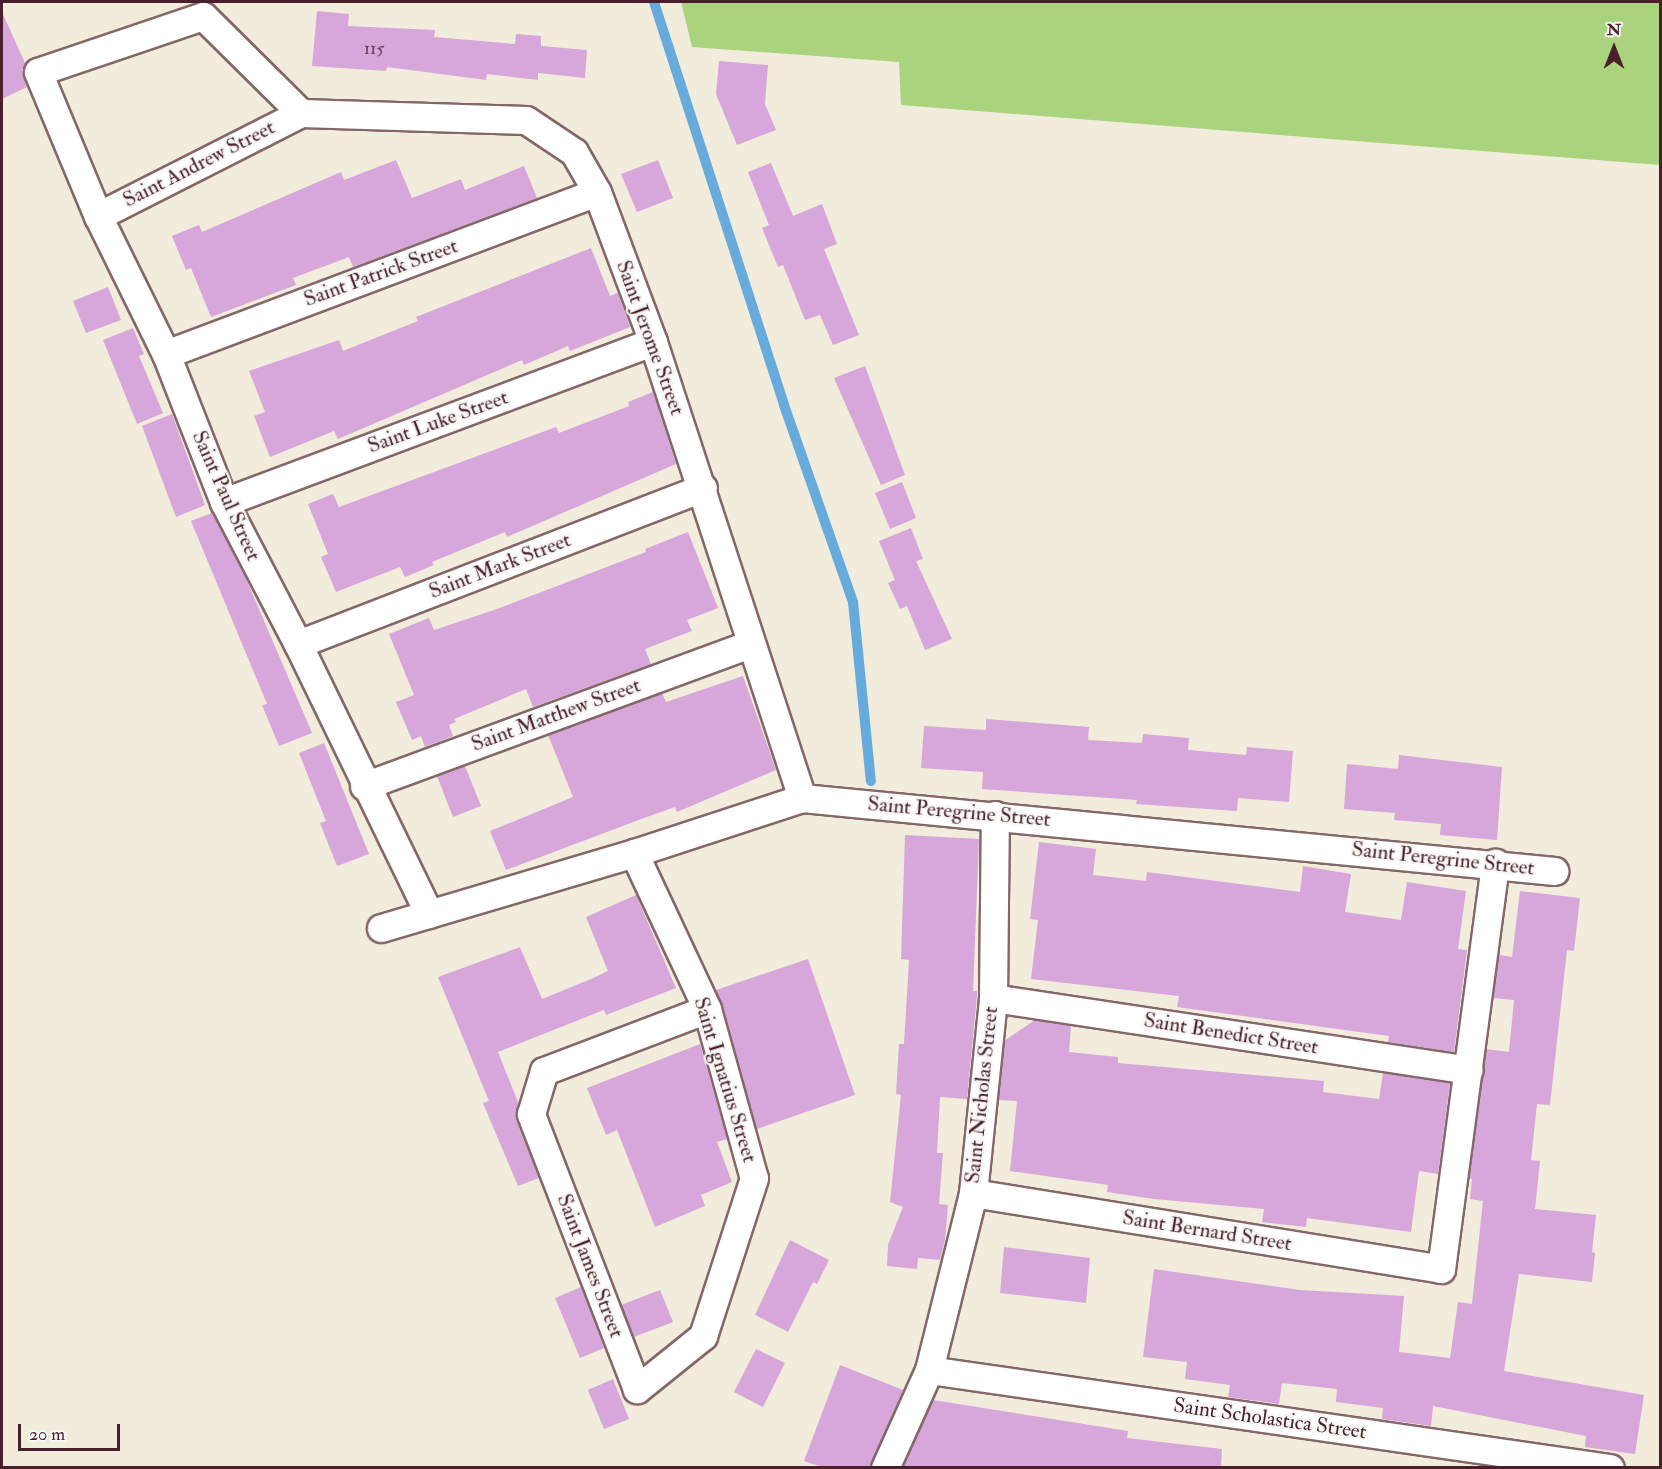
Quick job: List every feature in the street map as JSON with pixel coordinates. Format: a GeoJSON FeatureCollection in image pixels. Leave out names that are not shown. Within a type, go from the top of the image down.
{"type":"FeatureCollection","features":[{"type":"Feature","properties":{"kind":"street","name":"Saint Paul Street"},"geometry":{"type":"LineString","coordinates":[[301,113],[203,16],[38,72],[98,216],[166,354],[224,502],[298,644],[364,786],[429,914]]}},
{"type":"Feature","properties":{"kind":"street","name":"Saint Jerome Street"},"geometry":{"type":"LineString","coordinates":[[301,113],[526,120],[574,152],[597,192],[653,342],[703,488],[748,645],[802,798]]}},
{"type":"Feature","properties":{"kind":"street","name":"Saint Andrew Street"},"geometry":{"type":"LineString","coordinates":[[98,216],[301,113]]}},
{"type":"Feature","properties":{"kind":"street","name":"Saint Patrick Street"},"geometry":{"type":"LineString","coordinates":[[166,354],[597,192]]}},
{"type":"Feature","properties":{"kind":"street","name":"Saint Luke Street"},"geometry":{"type":"LineString","coordinates":[[224,502],[653,342]]}},
{"type":"Feature","properties":{"kind":"street","name":"Saint Mark Street"},"geometry":{"type":"LineString","coordinates":[[298,644],[703,488]]}},
{"type":"Feature","properties":{"kind":"street","name":"Saint Matthew Street"},"geometry":{"type":"LineString","coordinates":[[364,786],[748,645]]}},
{"type":"Feature","properties":{"kind":"street","name":"Saint Peregrine Street"},"geometry":{"type":"LineString","coordinates":[[381,928],[634,853],[802,798],[1495,863],[1554,871]]}},
{"type":"Feature","properties":{"kind":"street","name":"Saint Nicholas Street"},"geometry":{"type":"LineString","coordinates":[[885,1467],[929,1370],[973,1193],[993,998],[995,816]]}},
{"type":"Feature","properties":{"kind":"street","name":"Saint Ignatius Street"},"geometry":{"type":"LineString","coordinates":[[634,853],[707,1009],[754,1178]]}},
{"type":"Feature","properties":{"kind":"street"},"geometry":{"type":"LineString","coordinates":[[1469,1070],[1495,863]]}},
{"type":"Feature","properties":{"kind":"street","name":"Saint Benedict Street"},"geometry":{"type":"LineString","coordinates":[[993,998],[1469,1070]]}},
{"type":"Feature","properties":{"kind":"street","name":"Saint James Street"},"geometry":{"type":"LineString","coordinates":[[707,1009],[544,1071],[531,1114],[637,1389],[703,1336],[754,1178]]}},
{"type":"Feature","properties":{"kind":"street","name":"Saint Bernard Street"},"geometry":{"type":"LineString","coordinates":[[973,1193],[1441,1269],[1469,1070]]}},
{"type":"Feature","properties":{"kind":"street","name":"Saint Scholastica Street"},"geometry":{"type":"LineString","coordinates":[[929,1370],[1610,1467]]}},
{"type":"Feature","properties":{"kind":"green space"},"geometry":{"type":"Polygon","coordinates":[[[681,2],[1660,2],[1660,165],[901,105],[899,62],[692,47],[681,2]]]}},
{"type":"Feature","properties":{"kind":"building"},"geometry":{"type":"Polygon","coordinates":[[[317,11],[349,14],[348,26],[435,30],[434,37],[515,44],[516,34],[541,36],[541,46],[587,50],[585,78],[538,73],[538,80],[487,74],[486,80],[387,67],[386,71],[312,66],[317,11]]]}},
{"type":"Feature","properties":{"kind":"building"},"geometry":{"type":"Polygon","coordinates":[[[2,12],[25,63],[22,70],[27,87],[2,99],[2,12]]]}},
{"type":"Feature","properties":{"kind":"building"},"geometry":{"type":"Polygon","coordinates":[[[719,61],[768,65],[765,104],[776,130],[737,145],[716,94],[719,61]]]}},
{"type":"Feature","properties":{"kind":"building"},"geometry":{"type":"Polygon","coordinates":[[[396,160],[412,198],[461,179],[465,190],[524,166],[537,198],[353,267],[349,257],[293,278],[296,285],[211,317],[191,268],[186,270],[172,236],[199,225],[202,232],[341,172],[344,180],[396,160]]]}},
{"type":"Feature","properties":{"kind":"building"},"geometry":{"type":"Polygon","coordinates":[[[658,160],[673,198],[637,212],[621,174],[658,160]]]}},
{"type":"Feature","properties":{"kind":"building"},"geometry":{"type":"Polygon","coordinates":[[[771,163],[793,216],[822,204],[837,244],[824,249],[859,335],[833,345],[820,315],[805,320],[783,265],[778,267],[762,228],[769,225],[748,172],[771,163]]]}},
{"type":"Feature","properties":{"kind":"building"},"geometry":{"type":"Polygon","coordinates":[[[591,248],[610,296],[618,293],[630,327],[570,351],[568,346],[524,365],[522,360],[338,439],[334,431],[270,457],[254,416],[265,412],[249,371],[339,340],[343,351],[418,321],[416,317],[591,248]]]}},
{"type":"Feature","properties":{"kind":"building"},"geometry":{"type":"Polygon","coordinates":[[[108,287],[121,320],[86,333],[73,301],[108,287]]]}},
{"type":"Feature","properties":{"kind":"building"},"geometry":{"type":"Polygon","coordinates":[[[133,328],[144,354],[139,356],[163,413],[137,424],[103,340],[133,328]]]}},
{"type":"Feature","properties":{"kind":"building"},"geometry":{"type":"Polygon","coordinates":[[[865,366],[905,475],[881,485],[834,378],[865,366]]]}},
{"type":"Feature","properties":{"kind":"building"},"geometry":{"type":"Polygon","coordinates":[[[653,392],[676,464],[507,537],[505,532],[432,562],[434,565],[405,577],[400,567],[336,592],[321,557],[328,554],[308,504],[333,494],[339,507],[556,427],[559,433],[629,406],[628,402],[653,392]]]}},
{"type":"Feature","properties":{"kind":"building"},"geometry":{"type":"Polygon","coordinates":[[[172,414],[205,505],[176,517],[142,426],[172,414]]]}},
{"type":"Feature","properties":{"kind":"building"},"geometry":{"type":"Polygon","coordinates":[[[902,482],[916,518],[890,529],[875,493],[902,482]]]}},
{"type":"Feature","properties":{"kind":"building"},"geometry":{"type":"Polygon","coordinates":[[[212,513],[247,581],[312,733],[279,746],[262,705],[267,704],[191,521],[212,513]]]}},
{"type":"Feature","properties":{"kind":"building"},"geometry":{"type":"Polygon","coordinates":[[[911,528],[923,559],[916,561],[952,639],[925,650],[907,606],[900,609],[888,583],[895,580],[879,541],[911,528]]]}},
{"type":"Feature","properties":{"kind":"building"},"geometry":{"type":"Polygon","coordinates":[[[688,532],[718,608],[687,620],[692,631],[645,649],[651,664],[533,707],[526,689],[454,719],[456,722],[449,725],[453,736],[425,747],[421,736],[412,740],[396,702],[414,695],[389,634],[429,618],[434,630],[494,610],[646,552],[645,549],[688,532]]]}},
{"type":"Feature","properties":{"kind":"building"},"geometry":{"type":"Polygon","coordinates":[[[743,676],[776,770],[677,812],[675,807],[506,870],[490,831],[573,797],[548,735],[662,693],[666,702],[743,676]]]}},
{"type":"Feature","properties":{"kind":"building"},"geometry":{"type":"Polygon","coordinates":[[[986,719],[1089,727],[1088,740],[1142,743],[1143,734],[1189,738],[1188,750],[1246,755],[1247,747],[1293,751],[1289,802],[1238,798],[1237,811],[1136,804],[1137,800],[982,789],[983,772],[921,768],[924,726],[986,730],[986,719]]]}},
{"type":"Feature","properties":{"kind":"building"},"geometry":{"type":"Polygon","coordinates":[[[324,743],[369,854],[337,866],[320,823],[326,821],[299,753],[324,743]]]}},
{"type":"Feature","properties":{"kind":"building"},"geometry":{"type":"Polygon","coordinates":[[[1399,755],[1502,767],[1497,840],[1440,835],[1441,824],[1394,820],[1395,813],[1344,809],[1347,764],[1398,769],[1399,755]]]}},
{"type":"Feature","properties":{"kind":"building"},"geometry":{"type":"Polygon","coordinates":[[[465,766],[481,806],[453,817],[437,776],[465,766]]]}},
{"type":"Feature","properties":{"kind":"building"},"geometry":{"type":"Polygon","coordinates":[[[905,835],[979,839],[973,991],[977,991],[977,996],[967,1099],[940,1097],[937,1153],[943,1153],[939,1204],[948,1205],[945,1240],[940,1260],[918,1258],[917,1269],[887,1266],[888,1245],[903,1207],[890,1202],[901,1095],[896,1094],[899,1044],[904,1044],[909,960],[901,959],[905,835]]]}},
{"type":"Feature","properties":{"kind":"building"},"geometry":{"type":"Polygon","coordinates":[[[1039,842],[1096,849],[1093,875],[1146,881],[1147,872],[1300,892],[1303,866],[1351,874],[1345,912],[1401,920],[1407,882],[1466,891],[1458,949],[1467,950],[1454,1052],[1388,1042],[1389,1036],[1177,1007],[1179,996],[1031,979],[1038,920],[1030,919],[1039,842]]]}},
{"type":"Feature","properties":{"kind":"building"},"geometry":{"type":"Polygon","coordinates":[[[1520,891],[1580,898],[1574,951],[1567,950],[1550,1105],[1537,1104],[1531,1160],[1540,1161],[1535,1209],[1596,1215],[1592,1252],[1595,1253],[1592,1282],[1519,1274],[1504,1371],[1644,1395],[1635,1454],[1585,1447],[1586,1436],[1433,1406],[1431,1426],[1382,1419],[1383,1408],[1336,1402],[1337,1389],[1282,1383],[1279,1404],[1228,1397],[1230,1385],[1185,1379],[1187,1362],[1143,1357],[1154,1269],[1300,1290],[1404,1296],[1399,1352],[1450,1358],[1458,1302],[1472,1304],[1483,1201],[1470,1199],[1472,1179],[1469,1178],[1486,1049],[1509,1052],[1514,1000],[1493,998],[1499,955],[1512,957],[1520,891]]]}},
{"type":"Feature","properties":{"kind":"building"},"geometry":{"type":"Polygon","coordinates":[[[636,895],[676,988],[606,1015],[604,1010],[498,1052],[518,1102],[516,1120],[539,1178],[518,1186],[483,1103],[489,1101],[438,977],[520,947],[542,999],[591,979],[608,971],[586,917],[636,895]]]}},
{"type":"Feature","properties":{"kind":"building"},"geometry":{"type":"Polygon","coordinates":[[[808,959],[855,1095],[757,1129],[716,990],[808,959]]]}},
{"type":"Feature","properties":{"kind":"building"},"geometry":{"type":"Polygon","coordinates":[[[1035,1020],[1071,1026],[1069,1052],[1118,1057],[1118,1063],[1324,1081],[1323,1092],[1379,1099],[1383,1073],[1450,1083],[1438,1174],[1419,1171],[1411,1232],[1307,1218],[1306,1227],[1262,1222],[1264,1209],[1154,1199],[1107,1192],[1108,1185],[1010,1171],[1017,1101],[998,1100],[1004,1041],[1035,1020]]]}},
{"type":"Feature","properties":{"kind":"building"},"geometry":{"type":"Polygon","coordinates":[[[700,1044],[727,1139],[717,1142],[732,1182],[701,1195],[705,1206],[655,1227],[617,1130],[606,1135],[587,1088],[700,1044]]]}},
{"type":"Feature","properties":{"kind":"building"},"geometry":{"type":"Polygon","coordinates":[[[790,1240],[829,1260],[817,1284],[813,1282],[788,1332],[755,1315],[790,1240]]]}},
{"type":"Feature","properties":{"kind":"building"},"geometry":{"type":"Polygon","coordinates":[[[1004,1247],[1090,1258],[1086,1303],[1000,1293],[1004,1247]]]}},
{"type":"Feature","properties":{"kind":"building"},"geometry":{"type":"Polygon","coordinates":[[[581,1287],[604,1348],[580,1358],[555,1298],[581,1287]]]}},
{"type":"Feature","properties":{"kind":"building"},"geometry":{"type":"Polygon","coordinates":[[[660,1290],[673,1322],[634,1337],[621,1305],[660,1290]]]}},
{"type":"Feature","properties":{"kind":"building"},"geometry":{"type":"Polygon","coordinates":[[[756,1349],[785,1363],[763,1407],[734,1392],[756,1349]]]}},
{"type":"Feature","properties":{"kind":"building"},"geometry":{"type":"Polygon","coordinates":[[[840,1365],[903,1390],[870,1467],[822,1467],[804,1461],[840,1365]]]}},
{"type":"Feature","properties":{"kind":"building"},"geometry":{"type":"Polygon","coordinates":[[[613,1379],[629,1419],[604,1429],[588,1390],[613,1379]]]}},
{"type":"Feature","properties":{"kind":"building"},"geometry":{"type":"Polygon","coordinates":[[[933,1400],[1128,1431],[1127,1438],[1222,1449],[1221,1467],[902,1467],[933,1400]]]}},
{"type":"Feature","properties":{"kind":"waterway"},"geometry":{"type":"LineString","coordinates":[[654,2],[784,405],[853,602],[871,781]]}}]}
